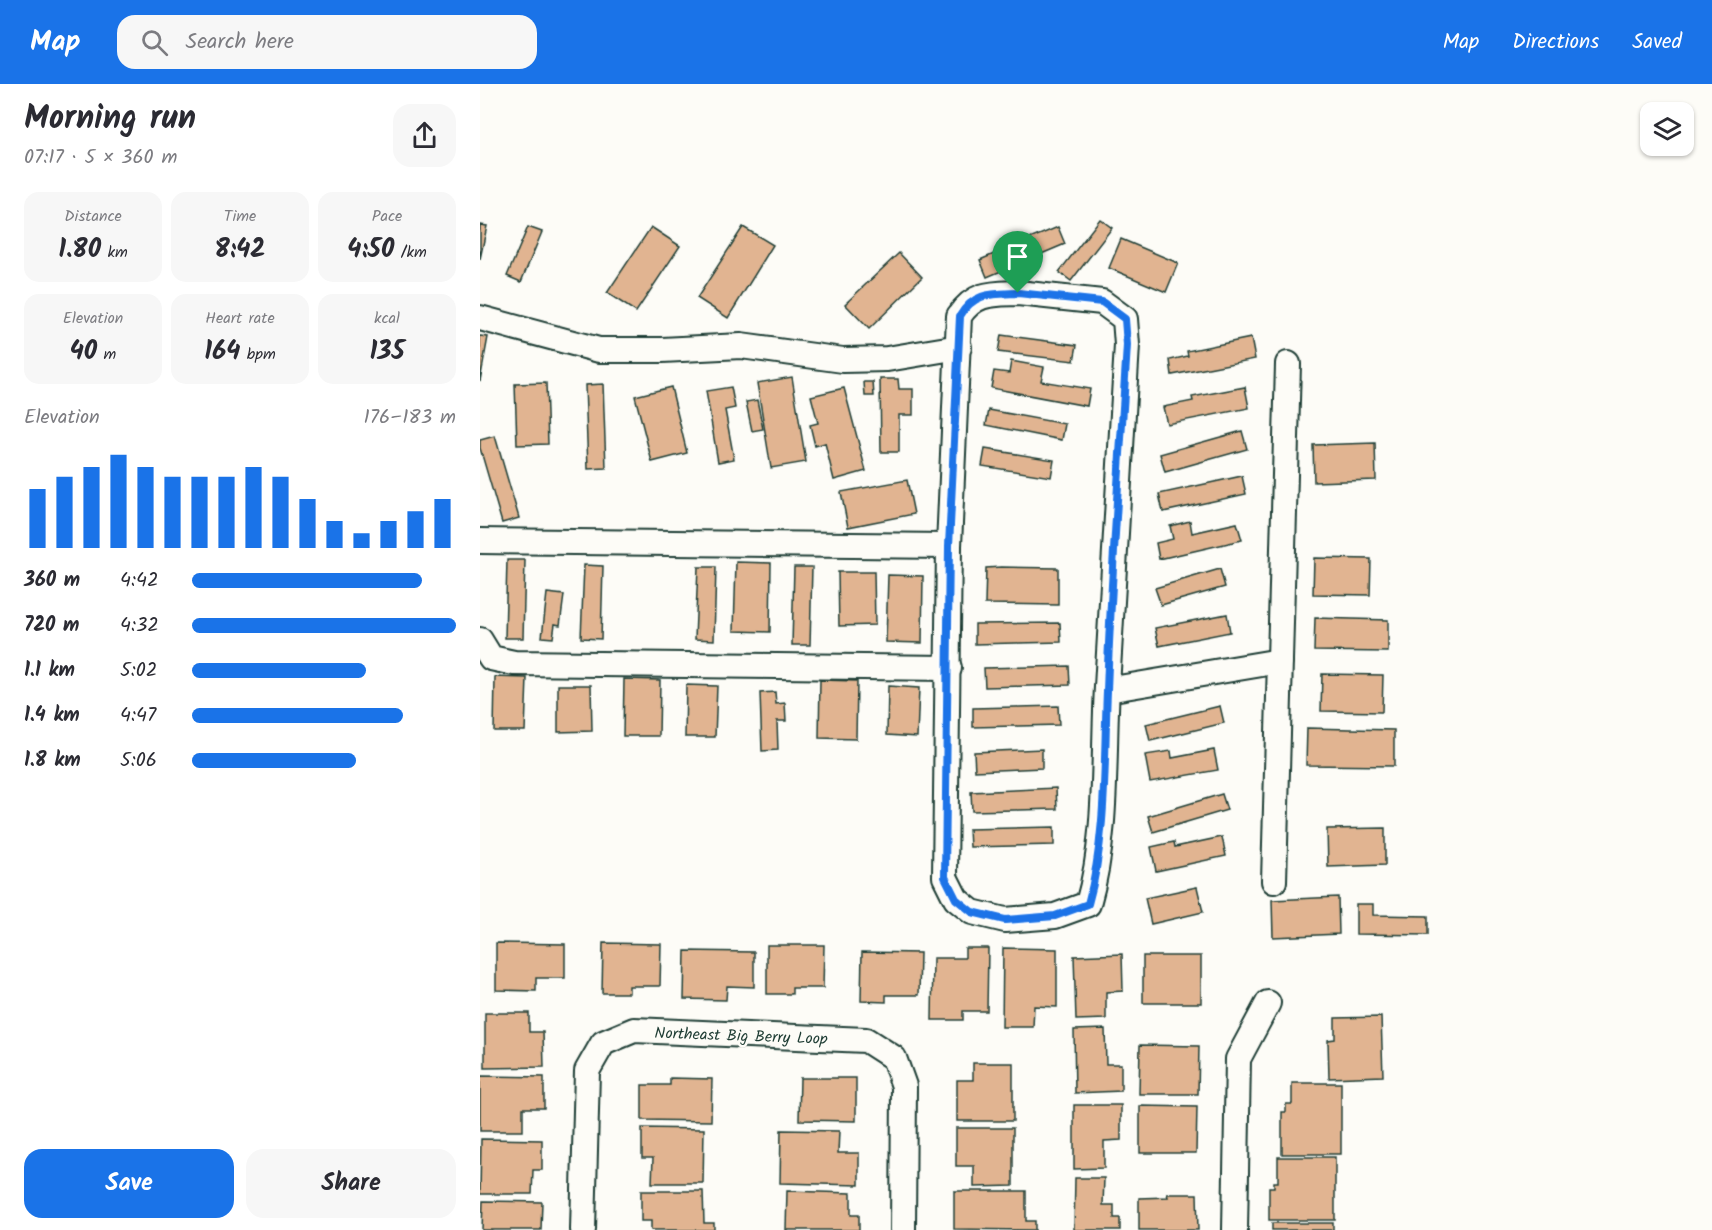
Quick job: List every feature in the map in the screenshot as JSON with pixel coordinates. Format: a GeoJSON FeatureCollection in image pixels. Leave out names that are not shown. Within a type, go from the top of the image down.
{"type":"FeatureCollection","features":[{"type":"Feature","properties":{"kind":"street"},"geometry":{"type":"LineString","coordinates":[[1018,293],[1102,302],[1125,319],[1127,345],[1105,758],[1097,865],[1088,904],[1055,916],[1005,920],[972,912],[956,899],[945,877],[949,546],[960,316],[968,302],[992,294],[1018,293]]}},
{"type":"Feature","properties":{"kind":"street"},"geometry":{"type":"LineString","coordinates":[[480,318],[599,350],[741,346],[843,360],[887,359],[958,347]]}},
{"type":"Feature","properties":{"kind":"street"},"geometry":{"type":"LineString","coordinates":[[1274,881],[1288,364]]}},
{"type":"Feature","properties":{"kind":"street"},"geometry":{"type":"LineString","coordinates":[[480,541],[949,546]]}},
{"type":"Feature","properties":{"kind":"street"},"geometry":{"type":"LineString","coordinates":[[480,640],[491,658],[514,663],[949,668]]}},
{"type":"Feature","properties":{"kind":"street"},"geometry":{"type":"LineString","coordinates":[[1107,690],[1280,661]]}},
{"type":"Feature","properties":{"kind":"street"},"geometry":{"type":"LineString","coordinates":[[1236,1230],[1238,1059],[1268,1003]]}},
{"type":"Feature","properties":{"kind":"street","name":"Northeast Big Berry Loop"},"geometry":{"type":"LineString","coordinates":[[583,1230],[586,1071],[603,1043],[634,1030],[866,1040],[894,1058],[904,1086],[903,1230]]}},
{"type":"Feature","properties":{"kind":"building"},"geometry":{"type":"Polygon","coordinates":[[[1100,219],[1112,228],[1071,281],[1059,272],[1100,219]]]}},
{"type":"Feature","properties":{"kind":"building"},"geometry":{"type":"Polygon","coordinates":[[[480,225],[487,226],[480,259],[480,225]]]}},
{"type":"Feature","properties":{"kind":"building"},"geometry":{"type":"Polygon","coordinates":[[[528,227],[542,232],[521,282],[507,276],[528,227]]]}},
{"type":"Feature","properties":{"kind":"building"},"geometry":{"type":"Polygon","coordinates":[[[651,227],[680,246],[636,312],[607,293],[651,227]]]}},
{"type":"Feature","properties":{"kind":"building"},"geometry":{"type":"Polygon","coordinates":[[[743,227],[773,245],[728,318],[697,298],[743,227]]]}},
{"type":"Feature","properties":{"kind":"building"},"geometry":{"type":"Polygon","coordinates":[[[1058,227],[1065,244],[987,277],[980,260],[1058,227]]]}},
{"type":"Feature","properties":{"kind":"building"},"geometry":{"type":"Polygon","coordinates":[[[1121,239],[1178,263],[1166,292],[1109,268],[1121,239]]]}},
{"type":"Feature","properties":{"kind":"building"},"geometry":{"type":"Polygon","coordinates":[[[899,253],[922,277],[869,329],[845,304],[899,253]]]}},
{"type":"Feature","properties":{"kind":"building"},"geometry":{"type":"Polygon","coordinates":[[[1001,335],[1077,345],[1074,361],[998,352],[1001,335]]]}},
{"type":"Feature","properties":{"kind":"building"},"geometry":{"type":"Polygon","coordinates":[[[480,336],[488,337],[480,381],[480,336]]]}},
{"type":"Feature","properties":{"kind":"building"},"geometry":{"type":"Polygon","coordinates":[[[1251,338],[1255,359],[1172,375],[1170,360],[1188,356],[1187,351],[1251,338]]]}},
{"type":"Feature","properties":{"kind":"building"},"geometry":{"type":"Polygon","coordinates":[[[1011,361],[1044,367],[1041,381],[1090,389],[1087,406],[991,388],[994,371],[1009,373],[1011,361]]]}},
{"type":"Feature","properties":{"kind":"building"},"geometry":{"type":"Polygon","coordinates":[[[792,377],[806,462],[771,468],[757,383],[792,377]]]}},
{"type":"Feature","properties":{"kind":"building"},"geometry":{"type":"Polygon","coordinates":[[[880,379],[898,379],[899,389],[913,389],[913,415],[899,415],[899,452],[881,452],[880,379]]]}},
{"type":"Feature","properties":{"kind":"building"},"geometry":{"type":"Polygon","coordinates":[[[864,382],[873,382],[874,396],[865,396],[864,382]]]}},
{"type":"Feature","properties":{"kind":"building"},"geometry":{"type":"Polygon","coordinates":[[[546,383],[548,444],[517,445],[515,384],[546,383]]]}},
{"type":"Feature","properties":{"kind":"building"},"geometry":{"type":"Polygon","coordinates":[[[603,384],[606,468],[588,469],[585,385],[603,384]]]}},
{"type":"Feature","properties":{"kind":"building"},"geometry":{"type":"Polygon","coordinates":[[[671,387],[687,453],[652,462],[635,396],[671,387]]]}},
{"type":"Feature","properties":{"kind":"building"},"geometry":{"type":"Polygon","coordinates":[[[731,387],[735,408],[725,410],[734,459],[718,462],[706,391],[731,387]]]}},
{"type":"Feature","properties":{"kind":"building"},"geometry":{"type":"Polygon","coordinates":[[[1245,387],[1249,408],[1167,424],[1163,407],[1193,401],[1192,397],[1245,387]]]}},
{"type":"Feature","properties":{"kind":"building"},"geometry":{"type":"Polygon","coordinates":[[[844,388],[866,471],[834,480],[825,443],[815,446],[810,425],[818,423],[811,396],[844,388]]]}},
{"type":"Feature","properties":{"kind":"building"},"geometry":{"type":"Polygon","coordinates":[[[757,400],[763,429],[752,431],[746,402],[757,400]]]}},
{"type":"Feature","properties":{"kind":"building"},"geometry":{"type":"Polygon","coordinates":[[[989,410],[1065,424],[1062,440],[986,425],[989,410]]]}},
{"type":"Feature","properties":{"kind":"building"},"geometry":{"type":"Polygon","coordinates":[[[1242,431],[1247,449],[1165,472],[1160,454],[1242,431]]]}},
{"type":"Feature","properties":{"kind":"building"},"geometry":{"type":"Polygon","coordinates":[[[495,436],[519,518],[502,523],[480,448],[480,440],[495,436]]]}},
{"type":"Feature","properties":{"kind":"building"},"geometry":{"type":"Polygon","coordinates":[[[1375,443],[1376,480],[1314,482],[1313,445],[1375,443]]]}},
{"type":"Feature","properties":{"kind":"building"},"geometry":{"type":"Polygon","coordinates":[[[985,449],[1054,460],[1051,477],[982,466],[985,449]]]}},
{"type":"Feature","properties":{"kind":"building"},"geometry":{"type":"Polygon","coordinates":[[[1242,476],[1246,494],[1163,512],[1159,494],[1242,476]]]}},
{"type":"Feature","properties":{"kind":"building"},"geometry":{"type":"Polygon","coordinates":[[[907,480],[914,514],[848,527],[841,492],[907,480]]]}},
{"type":"Feature","properties":{"kind":"building"},"geometry":{"type":"Polygon","coordinates":[[[1190,521],[1192,533],[1237,523],[1242,540],[1159,559],[1156,543],[1173,539],[1170,526],[1190,521]]]}},
{"type":"Feature","properties":{"kind":"building"},"geometry":{"type":"Polygon","coordinates":[[[1314,558],[1371,559],[1370,595],[1313,594],[1314,558]]]}},
{"type":"Feature","properties":{"kind":"building"},"geometry":{"type":"Polygon","coordinates":[[[507,560],[525,560],[523,638],[505,638],[507,560]]]}},
{"type":"Feature","properties":{"kind":"building"},"geometry":{"type":"Polygon","coordinates":[[[736,562],[771,563],[770,632],[734,631],[736,562]]]}},
{"type":"Feature","properties":{"kind":"building"},"geometry":{"type":"Polygon","coordinates":[[[584,565],[603,566],[601,639],[581,638],[584,565]]]}},
{"type":"Feature","properties":{"kind":"building"},"geometry":{"type":"Polygon","coordinates":[[[698,567],[716,567],[714,640],[695,639],[698,567]]]}},
{"type":"Feature","properties":{"kind":"building"},"geometry":{"type":"Polygon","coordinates":[[[794,567],[812,567],[810,645],[792,645],[794,567]]]}},
{"type":"Feature","properties":{"kind":"building"},"geometry":{"type":"Polygon","coordinates":[[[986,568],[1058,568],[1058,605],[985,604],[986,568]]]}},
{"type":"Feature","properties":{"kind":"building"},"geometry":{"type":"Polygon","coordinates":[[[1220,569],[1225,587],[1161,605],[1155,588],[1220,569]]]}},
{"type":"Feature","properties":{"kind":"building"},"geometry":{"type":"Polygon","coordinates":[[[838,572],[874,572],[875,625],[839,626],[838,572]]]}},
{"type":"Feature","properties":{"kind":"building"},"geometry":{"type":"Polygon","coordinates":[[[888,575],[923,576],[922,643],[886,642],[888,575]]]}},
{"type":"Feature","properties":{"kind":"building"},"geometry":{"type":"Polygon","coordinates":[[[547,593],[564,595],[560,625],[555,624],[553,638],[542,637],[547,593]]]}},
{"type":"Feature","properties":{"kind":"building"},"geometry":{"type":"Polygon","coordinates":[[[1227,614],[1230,632],[1159,646],[1155,628],[1227,614]]]}},
{"type":"Feature","properties":{"kind":"building"},"geometry":{"type":"Polygon","coordinates":[[[1315,618],[1388,620],[1388,652],[1314,651],[1315,618]]]}},
{"type":"Feature","properties":{"kind":"building"},"geometry":{"type":"Polygon","coordinates":[[[1060,623],[1061,642],[975,644],[975,624],[1060,623]]]}},
{"type":"Feature","properties":{"kind":"building"},"geometry":{"type":"Polygon","coordinates":[[[1069,666],[1070,685],[985,687],[984,668],[1069,666]]]}},
{"type":"Feature","properties":{"kind":"building"},"geometry":{"type":"Polygon","coordinates":[[[1322,674],[1383,675],[1382,712],[1321,711],[1322,674]]]}},
{"type":"Feature","properties":{"kind":"building"},"geometry":{"type":"Polygon","coordinates":[[[495,677],[527,678],[525,731],[494,731],[495,677]]]}},
{"type":"Feature","properties":{"kind":"building"},"geometry":{"type":"Polygon","coordinates":[[[624,679],[660,680],[659,736],[623,736],[624,679]]]}},
{"type":"Feature","properties":{"kind":"building"},"geometry":{"type":"Polygon","coordinates":[[[820,680],[857,681],[856,739],[819,738],[820,680]]]}},
{"type":"Feature","properties":{"kind":"building"},"geometry":{"type":"Polygon","coordinates":[[[558,685],[591,685],[592,731],[558,732],[558,685]]]}},
{"type":"Feature","properties":{"kind":"building"},"geometry":{"type":"Polygon","coordinates":[[[686,685],[717,686],[715,737],[685,737],[686,685]]]}},
{"type":"Feature","properties":{"kind":"building"},"geometry":{"type":"Polygon","coordinates":[[[888,686],[919,688],[917,737],[887,735],[888,686]]]}},
{"type":"Feature","properties":{"kind":"building"},"geometry":{"type":"Polygon","coordinates":[[[775,692],[776,704],[785,703],[786,721],[777,721],[778,750],[762,751],[760,693],[775,692]]]}},
{"type":"Feature","properties":{"kind":"building"},"geometry":{"type":"Polygon","coordinates":[[[1058,706],[1059,725],[973,727],[973,708],[1058,706]]]}},
{"type":"Feature","properties":{"kind":"building"},"geometry":{"type":"Polygon","coordinates":[[[1220,706],[1224,723],[1150,741],[1146,724],[1220,706]]]}},
{"type":"Feature","properties":{"kind":"building"},"geometry":{"type":"Polygon","coordinates":[[[1307,728],[1394,730],[1394,766],[1306,765],[1307,728]]]}},
{"type":"Feature","properties":{"kind":"building"},"geometry":{"type":"Polygon","coordinates":[[[1042,749],[1042,768],[975,771],[974,752],[1042,749]]]}},
{"type":"Feature","properties":{"kind":"building"},"geometry":{"type":"Polygon","coordinates":[[[1214,750],[1218,770],[1150,782],[1145,755],[1171,751],[1172,758],[1214,750]]]}},
{"type":"Feature","properties":{"kind":"building"},"geometry":{"type":"Polygon","coordinates":[[[1056,788],[1057,809],[972,811],[971,792],[1056,788]]]}},
{"type":"Feature","properties":{"kind":"building"},"geometry":{"type":"Polygon","coordinates":[[[1222,794],[1227,810],[1153,832],[1148,816],[1222,794]]]}},
{"type":"Feature","properties":{"kind":"building"},"geometry":{"type":"Polygon","coordinates":[[[1054,827],[1054,845],[970,847],[969,829],[1054,827]]]}},
{"type":"Feature","properties":{"kind":"building"},"geometry":{"type":"Polygon","coordinates":[[[1385,828],[1385,865],[1328,867],[1327,829],[1385,828]]]}},
{"type":"Feature","properties":{"kind":"building"},"geometry":{"type":"Polygon","coordinates":[[[1222,837],[1226,856],[1156,871],[1151,847],[1174,842],[1175,847],[1222,837]]]}},
{"type":"Feature","properties":{"kind":"building"},"geometry":{"type":"Polygon","coordinates":[[[1197,887],[1203,912],[1151,924],[1145,898],[1197,887]]]}},
{"type":"Feature","properties":{"kind":"building"},"geometry":{"type":"Polygon","coordinates":[[[1338,897],[1339,934],[1273,937],[1272,900],[1338,897]]]}},
{"type":"Feature","properties":{"kind":"building"},"geometry":{"type":"Polygon","coordinates":[[[1356,904],[1373,904],[1373,915],[1428,916],[1428,935],[1356,934],[1356,904]]]}},
{"type":"Feature","properties":{"kind":"building"},"geometry":{"type":"Polygon","coordinates":[[[496,943],[565,944],[565,978],[536,978],[536,991],[496,990],[496,943]]]}},
{"type":"Feature","properties":{"kind":"building"},"geometry":{"type":"Polygon","coordinates":[[[603,943],[661,944],[660,986],[629,986],[629,993],[602,993],[603,943]]]}},
{"type":"Feature","properties":{"kind":"building"},"geometry":{"type":"Polygon","coordinates":[[[767,945],[824,945],[823,988],[792,988],[792,994],[767,994],[767,945]]]}},
{"type":"Feature","properties":{"kind":"building"},"geometry":{"type":"Polygon","coordinates":[[[965,948],[988,948],[987,1011],[963,1011],[963,1020],[932,1020],[933,958],[965,958],[965,948]]]}},
{"type":"Feature","properties":{"kind":"building"},"geometry":{"type":"Polygon","coordinates":[[[1003,948],[1057,949],[1057,1007],[1034,1006],[1033,1027],[1002,1027],[1003,948]]]}},
{"type":"Feature","properties":{"kind":"building"},"geometry":{"type":"Polygon","coordinates":[[[685,951],[754,952],[754,987],[727,986],[726,1000],[684,999],[685,951]]]}},
{"type":"Feature","properties":{"kind":"building"},"geometry":{"type":"Polygon","coordinates":[[[862,952],[920,953],[919,995],[886,995],[886,1002],[861,1001],[862,952]]]}},
{"type":"Feature","properties":{"kind":"building"},"geometry":{"type":"Polygon","coordinates":[[[1122,954],[1123,991],[1106,992],[1106,1019],[1076,1020],[1074,956],[1122,954]]]}},
{"type":"Feature","properties":{"kind":"building"},"geometry":{"type":"Polygon","coordinates":[[[1143,956],[1201,956],[1201,1003],[1143,1003],[1143,956]]]}},
{"type":"Feature","properties":{"kind":"building"},"geometry":{"type":"Polygon","coordinates":[[[485,1013],[529,1013],[529,1032],[543,1032],[544,1067],[485,1068],[485,1013]]]}},
{"type":"Feature","properties":{"kind":"building"},"geometry":{"type":"Polygon","coordinates":[[[1381,1017],[1383,1076],[1329,1078],[1328,1040],[1335,1039],[1335,1018],[1381,1017]]]}},
{"type":"Feature","properties":{"kind":"building"},"geometry":{"type":"Polygon","coordinates":[[[1105,1029],[1106,1064],[1121,1064],[1121,1091],[1075,1093],[1074,1030],[1105,1029]]]}},
{"type":"Feature","properties":{"kind":"building"},"geometry":{"type":"Polygon","coordinates":[[[1140,1045],[1199,1046],[1198,1094],[1139,1094],[1140,1045]]]}},
{"type":"Feature","properties":{"kind":"building"},"geometry":{"type":"Polygon","coordinates":[[[973,1063],[1013,1063],[1013,1121],[957,1121],[957,1080],[973,1080],[973,1063]]]}},
{"type":"Feature","properties":{"kind":"building"},"geometry":{"type":"Polygon","coordinates":[[[480,1076],[544,1077],[544,1108],[523,1108],[523,1131],[480,1131],[480,1076]]]}},
{"type":"Feature","properties":{"kind":"building"},"geometry":{"type":"Polygon","coordinates":[[[670,1078],[712,1079],[711,1121],[642,1120],[642,1085],[670,1085],[670,1078]]]}},
{"type":"Feature","properties":{"kind":"building"},"geometry":{"type":"Polygon","coordinates":[[[800,1078],[856,1078],[856,1121],[799,1120],[800,1078]]]}},
{"type":"Feature","properties":{"kind":"building"},"geometry":{"type":"Polygon","coordinates":[[[1292,1083],[1341,1083],[1341,1154],[1282,1154],[1282,1112],[1286,1112],[1286,1104],[1292,1104],[1292,1083]]]}},
{"type":"Feature","properties":{"kind":"building"},"geometry":{"type":"Polygon","coordinates":[[[1074,1105],[1121,1105],[1121,1140],[1104,1141],[1104,1168],[1074,1169],[1074,1105]]]}},
{"type":"Feature","properties":{"kind":"building"},"geometry":{"type":"Polygon","coordinates":[[[1140,1106],[1197,1107],[1196,1153],[1140,1153],[1140,1106]]]}},
{"type":"Feature","properties":{"kind":"building"},"geometry":{"type":"Polygon","coordinates":[[[642,1128],[704,1129],[703,1183],[652,1183],[653,1158],[642,1158],[642,1128]]]}},
{"type":"Feature","properties":{"kind":"building"},"geometry":{"type":"Polygon","coordinates":[[[956,1128],[1013,1128],[1013,1186],[974,1187],[974,1166],[956,1166],[956,1128]]]}},
{"type":"Feature","properties":{"kind":"building"},"geometry":{"type":"Polygon","coordinates":[[[781,1130],[839,1131],[838,1153],[859,1153],[859,1185],[780,1183],[781,1130]]]}},
{"type":"Feature","properties":{"kind":"building"},"geometry":{"type":"Polygon","coordinates":[[[481,1139],[542,1140],[542,1170],[533,1170],[532,1194],[480,1194],[481,1139]]]}},
{"type":"Feature","properties":{"kind":"building"},"geometry":{"type":"Polygon","coordinates":[[[1278,1157],[1335,1157],[1335,1220],[1269,1220],[1269,1187],[1274,1187],[1274,1182],[1278,1182],[1278,1157]]]}},
{"type":"Feature","properties":{"kind":"building"},"geometry":{"type":"Polygon","coordinates":[[[1075,1178],[1104,1178],[1103,1205],[1114,1205],[1114,1218],[1120,1218],[1120,1230],[1074,1230],[1075,1178]]]}},
{"type":"Feature","properties":{"kind":"building"},"geometry":{"type":"Polygon","coordinates":[[[641,1191],[703,1191],[704,1223],[714,1223],[714,1230],[651,1230],[651,1221],[641,1221],[641,1191]]]}},
{"type":"Feature","properties":{"kind":"building"},"geometry":{"type":"Polygon","coordinates":[[[787,1191],[851,1193],[851,1215],[859,1215],[859,1230],[786,1230],[787,1191]]]}},
{"type":"Feature","properties":{"kind":"building"},"geometry":{"type":"Polygon","coordinates":[[[954,1191],[1026,1191],[1026,1221],[1035,1221],[1035,1230],[954,1229],[954,1191]]]}},
{"type":"Feature","properties":{"kind":"building"},"geometry":{"type":"Polygon","coordinates":[[[1167,1194],[1197,1194],[1198,1230],[1139,1230],[1139,1198],[1168,1197],[1167,1194]]]}},
{"type":"Feature","properties":{"kind":"building"},"geometry":{"type":"Polygon","coordinates":[[[483,1201],[542,1202],[541,1230],[482,1230],[483,1201]]]}},
{"type":"Feature","properties":{"kind":"building"},"geometry":{"type":"Polygon","coordinates":[[[1272,1223],[1333,1223],[1333,1230],[1272,1230],[1272,1223]]]}},
{"type":"Feature","properties":{"kind":"route"},"geometry":{"type":"LineString","coordinates":[[1018,293],[1102,302],[1125,319],[1127,345],[1105,758],[1096,877],[1088,904],[1055,916],[1005,920],[972,912],[956,899],[945,877],[949,546],[960,316],[968,302],[992,294],[1018,293]]}}]}
